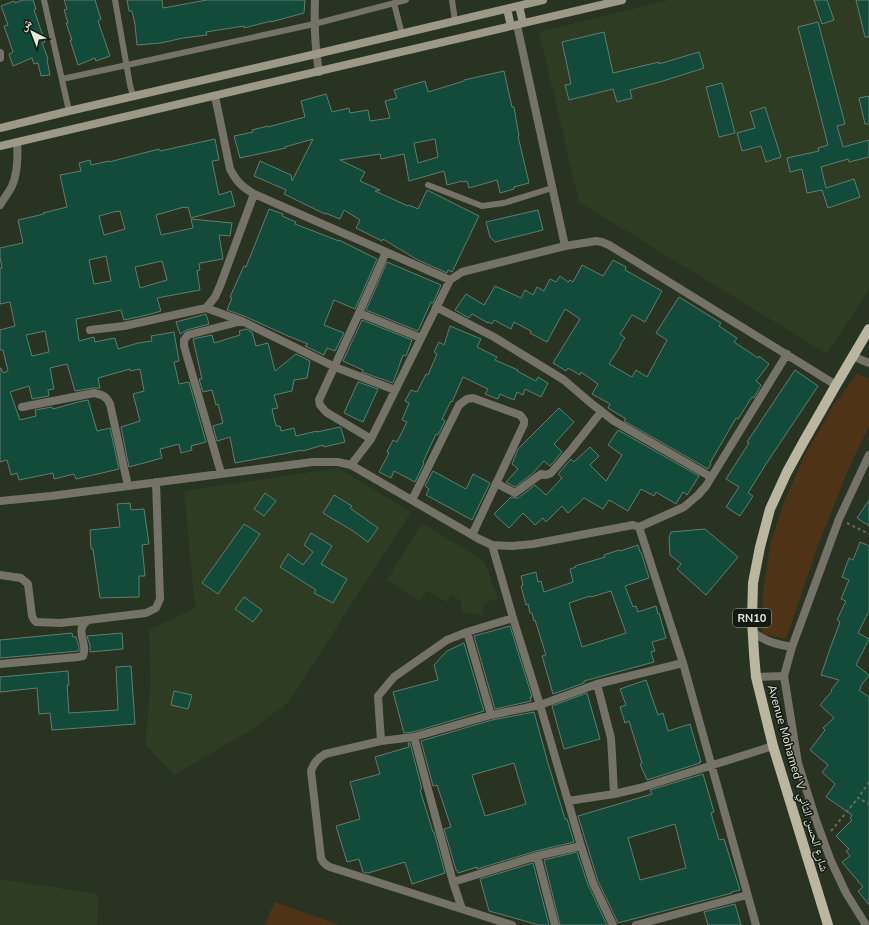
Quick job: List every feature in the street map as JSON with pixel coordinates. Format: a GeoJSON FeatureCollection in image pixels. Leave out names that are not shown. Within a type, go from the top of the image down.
{"type":"FeatureCollection","features":[{"type":"Feature","properties":{"kind":"main road"},"geometry":{"type":"LineString","coordinates":[[0,128],[543,0]]}},
{"type":"Feature","properties":{"kind":"main road"},"geometry":{"type":"LineString","coordinates":[[0,146],[622,0]]}},
{"type":"Feature","properties":{"kind":"main road"},"geometry":{"type":"LineString","coordinates":[[517,25],[519,6]]}},
{"type":"Feature","properties":{"kind":"main road"},"geometry":{"type":"LineString","coordinates":[[507,9],[517,25]]}},
{"type":"Feature","properties":{"kind":"main road","name":"Avenue Mohamed V شارع الحسن الثاني"},"geometry":{"type":"LineString","coordinates":[[828,925],[773,746],[756,677],[753,632],[753,583],[760,547],[770,509],[787,472],[852,356],[869,329]]}},
{"type":"Feature","properties":{"kind":"street"},"geometry":{"type":"LineString","coordinates":[[315,0],[314,24],[319,72]]}},
{"type":"Feature","properties":{"kind":"street"},"geometry":{"type":"LineString","coordinates":[[517,25],[565,246]]}},
{"type":"Feature","properties":{"kind":"street"},"geometry":{"type":"LineString","coordinates":[[0,53],[0,58]]}},
{"type":"Feature","properties":{"kind":"street"},"geometry":{"type":"LineString","coordinates":[[215,96],[230,169],[240,185],[254,194],[450,280]]}},
{"type":"Feature","properties":{"kind":"street"},"geometry":{"type":"LineString","coordinates":[[0,205],[11,186],[15,175],[17,164],[17,142]]}},
{"type":"Feature","properties":{"kind":"street"},"geometry":{"type":"LineString","coordinates":[[206,308],[215,297],[220,286],[254,194]]}},
{"type":"Feature","properties":{"kind":"street"},"geometry":{"type":"LineString","coordinates":[[351,465],[371,439],[450,280],[462,272],[565,246],[596,241],[609,245],[836,384]]}},
{"type":"Feature","properties":{"kind":"street"},"geometry":{"type":"LineString","coordinates":[[371,439],[326,412],[320,405],[319,400],[386,252]]}},
{"type":"Feature","properties":{"kind":"street"},"geometry":{"type":"LineString","coordinates":[[436,307],[494,337],[564,380],[601,412],[614,421],[711,477]]}},
{"type":"Feature","properties":{"kind":"street"},"geometry":{"type":"LineString","coordinates":[[90,330],[124,326],[206,308],[242,321],[335,366],[395,390]]}},
{"type":"Feature","properties":{"kind":"street"},"geometry":{"type":"LineString","coordinates":[[359,313],[421,338]]}},
{"type":"Feature","properties":{"kind":"street"},"geometry":{"type":"LineString","coordinates":[[221,473],[184,346],[184,340],[188,335],[242,321]]}},
{"type":"Feature","properties":{"kind":"street"},"geometry":{"type":"LineString","coordinates":[[0,501],[51,496],[313,462],[338,462],[351,465],[492,545],[512,546],[533,544],[633,525],[639,527],[684,507],[698,496],[706,486],[787,354]]}},
{"type":"Feature","properties":{"kind":"street"},"geometry":{"type":"LineString","coordinates":[[852,356],[869,363]]}},
{"type":"Feature","properties":{"kind":"street"},"geometry":{"type":"LineString","coordinates":[[22,408],[94,393],[102,395],[110,404],[128,486]]}},
{"type":"Feature","properties":{"kind":"street"},"geometry":{"type":"LineString","coordinates":[[412,500],[459,406],[467,399],[473,398],[520,415],[524,420],[524,424],[472,535]]}},
{"type":"Feature","properties":{"kind":"street"},"geometry":{"type":"LineString","coordinates":[[496,483],[515,493],[541,474],[546,475],[551,473],[601,412]]}},
{"type":"Feature","properties":{"kind":"street"},"geometry":{"type":"LineString","coordinates":[[866,925],[846,893],[831,861],[816,820],[798,763],[784,676],[792,647],[839,519],[869,455]]}},
{"type":"Feature","properties":{"kind":"street"},"geometry":{"type":"LineString","coordinates":[[0,576],[21,578],[28,584],[32,616],[36,622],[88,620],[146,613],[156,608],[160,599],[156,482]]}},
{"type":"Feature","properties":{"kind":"street"},"geometry":{"type":"LineString","coordinates":[[639,527],[683,663],[756,925]]}},
{"type":"Feature","properties":{"kind":"street"},"geometry":{"type":"LineString","coordinates":[[492,545],[581,846],[593,882],[613,925]]}},
{"type":"Feature","properties":{"kind":"street"},"geometry":{"type":"LineString","coordinates":[[381,741],[378,696],[394,677],[447,640],[467,632],[513,618]]}},
{"type":"Feature","properties":{"kind":"street"},"geometry":{"type":"LineString","coordinates":[[0,664],[83,656],[85,652],[81,629],[83,624],[88,620]]}},
{"type":"Feature","properties":{"kind":"street"},"geometry":{"type":"LineString","coordinates":[[467,632],[491,715]]}},
{"type":"Feature","properties":{"kind":"street"},"geometry":{"type":"LineString","coordinates":[[753,632],[767,641],[792,647]]}},
{"type":"Feature","properties":{"kind":"street"},"geometry":{"type":"LineString","coordinates":[[512,925],[325,865],[321,858],[311,771],[314,763],[324,754],[381,741],[414,737],[491,715],[540,705],[597,684],[683,663]]}},
{"type":"Feature","properties":{"kind":"street"},"geometry":{"type":"LineString","coordinates":[[756,677],[784,676]]}},
{"type":"Feature","properties":{"kind":"street"},"geometry":{"type":"LineString","coordinates":[[597,684],[611,738],[614,794]]}},
{"type":"Feature","properties":{"kind":"street"},"geometry":{"type":"LineString","coordinates":[[414,737],[462,910]]}},
{"type":"Feature","properties":{"kind":"street"},"geometry":{"type":"LineString","coordinates":[[568,801],[614,794],[640,788],[773,746]]}},
{"type":"Feature","properties":{"kind":"street"},"geometry":{"type":"LineString","coordinates":[[454,882],[537,856],[581,846]]}},
{"type":"Feature","properties":{"kind":"street"},"geometry":{"type":"LineString","coordinates":[[537,856],[555,925]]}},
{"type":"Feature","properties":{"kind":"street"},"geometry":{"type":"LineString","coordinates":[[636,925],[747,895]]}},
{"type":"Feature","properties":{"kind":"lane"},"geometry":{"type":"LineString","coordinates":[[44,0],[69,111]]}},
{"type":"Feature","properties":{"kind":"lane"},"geometry":{"type":"LineString","coordinates":[[115,0],[133,96]]}},
{"type":"Feature","properties":{"kind":"lane"},"geometry":{"type":"LineString","coordinates":[[62,79],[314,24],[406,0]]}},
{"type":"Feature","properties":{"kind":"lane"},"geometry":{"type":"LineString","coordinates":[[452,0],[455,21]]}},
{"type":"Feature","properties":{"kind":"lane"},"geometry":{"type":"LineString","coordinates":[[394,3],[402,34]]}},
{"type":"Feature","properties":{"kind":"lane"},"geometry":{"type":"LineString","coordinates":[[428,185],[482,206],[504,203],[552,188]]}},
{"type":"Feature","properties":{"kind":"path"},"geometry":{"type":"LineString","coordinates":[[839,519],[869,534]]}},
{"type":"Feature","properties":{"kind":"path"},"geometry":{"type":"LineString","coordinates":[[824,840],[869,782]]}},
{"type":"Feature","properties":{"kind":"path"},"geometry":{"type":"LineString","coordinates":[[858,798],[869,804]]}},
{"type":"Feature","properties":{"kind":"shaded area"},"geometry":{"type":"Polygon","coordinates":[[[669,0],[869,0],[869,290],[827,354],[579,202],[539,32],[669,0]]]}},
{"type":"Feature","properties":{"kind":"shaded area"},"geometry":{"type":"Polygon","coordinates":[[[857,374],[869,379],[869,426],[848,470],[820,540],[786,639],[762,634],[763,590],[771,541],[784,502],[804,457],[833,406],[857,374]]]}},
{"type":"Feature","properties":{"kind":"shaded area"},"geometry":{"type":"Polygon","coordinates":[[[338,468],[411,512],[288,703],[251,730],[174,775],[145,744],[151,682],[149,630],[195,608],[184,491],[338,468]]]}},
{"type":"Feature","properties":{"kind":"shaded area"},"geometry":{"type":"Polygon","coordinates":[[[422,523],[484,561],[498,598],[483,604],[483,615],[461,612],[462,602],[452,595],[446,602],[428,591],[419,601],[387,580],[422,523]]]}},
{"type":"Feature","properties":{"kind":"shaded area"},"geometry":{"type":"Polygon","coordinates":[[[0,879],[98,894],[97,925],[0,925],[0,879]]]}},
{"type":"Feature","properties":{"kind":"shaded area"},"geometry":{"type":"Polygon","coordinates":[[[275,902],[339,925],[264,925],[275,902]]]}},
{"type":"Feature","properties":{"kind":"building"},"geometry":{"type":"Polygon","coordinates":[[[23,0],[33,0],[36,9],[34,10],[45,42],[42,43],[48,59],[50,75],[41,76],[38,63],[34,64],[32,58],[13,66],[9,54],[13,52],[4,26],[8,25],[1,6],[14,1],[15,3],[23,0]]]}},
{"type":"Feature","properties":{"kind":"building"},"geometry":{"type":"Polygon","coordinates":[[[64,0],[95,0],[101,19],[98,21],[110,56],[96,61],[95,58],[78,65],[66,23],[68,23],[64,10],[67,9],[64,0]]]}},
{"type":"Feature","properties":{"kind":"building"},"geometry":{"type":"Polygon","coordinates":[[[127,0],[162,0],[163,8],[207,0],[305,0],[304,13],[271,22],[244,28],[244,26],[206,32],[207,35],[161,43],[137,45],[135,24],[132,11],[129,11],[127,0]]]}},
{"type":"Feature","properties":{"kind":"building"},"geometry":{"type":"Polygon","coordinates":[[[814,0],[827,0],[834,20],[822,24],[814,0]]]}},
{"type":"Feature","properties":{"kind":"building"},"geometry":{"type":"Polygon","coordinates":[[[856,0],[869,0],[869,37],[865,37],[856,0]]]}},
{"type":"Feature","properties":{"kind":"building"},"geometry":{"type":"Polygon","coordinates":[[[818,22],[845,124],[837,126],[843,147],[869,140],[869,157],[849,162],[848,159],[821,167],[826,188],[854,179],[860,197],[828,208],[822,190],[807,193],[802,169],[790,172],[787,158],[819,151],[818,148],[828,145],[798,27],[818,22]]]}},
{"type":"Feature","properties":{"kind":"building"},"geometry":{"type":"Polygon","coordinates":[[[604,32],[613,73],[659,62],[659,64],[699,52],[704,68],[630,90],[632,98],[617,102],[613,89],[569,100],[565,85],[571,84],[562,42],[604,32]]]}},
{"type":"Feature","properties":{"kind":"building"},"geometry":{"type":"Polygon","coordinates":[[[504,71],[512,107],[514,107],[518,136],[529,183],[500,193],[497,180],[469,188],[467,181],[447,185],[444,171],[409,181],[404,154],[381,159],[380,154],[340,160],[365,172],[360,181],[380,190],[375,191],[408,206],[409,205],[418,209],[427,190],[479,216],[452,272],[448,270],[447,273],[416,259],[383,239],[382,241],[356,228],[360,220],[344,210],[340,219],[325,214],[284,194],[286,190],[254,176],[260,161],[291,175],[292,181],[313,139],[285,147],[286,148],[240,158],[234,136],[305,117],[301,101],[326,94],[332,112],[349,108],[350,113],[368,110],[370,121],[390,118],[385,101],[397,98],[394,90],[425,81],[428,92],[464,80],[504,71]],[[435,139],[414,143],[418,163],[438,157],[435,139]]]}},
{"type":"Feature","properties":{"kind":"building"},"geometry":{"type":"Polygon","coordinates":[[[722,83],[735,133],[719,137],[706,87],[722,83]]]}},
{"type":"Feature","properties":{"kind":"building"},"geometry":{"type":"Polygon","coordinates":[[[869,96],[869,124],[865,124],[859,98],[869,96]]]}},
{"type":"Feature","properties":{"kind":"building"},"geometry":{"type":"Polygon","coordinates":[[[765,107],[781,157],[766,162],[761,146],[742,151],[737,133],[755,128],[750,112],[765,107]]]}},
{"type":"Feature","properties":{"kind":"building"},"geometry":{"type":"Polygon","coordinates":[[[215,139],[219,160],[212,161],[219,195],[231,191],[235,206],[191,218],[188,207],[156,215],[161,235],[193,228],[191,219],[232,223],[230,236],[219,235],[223,259],[199,264],[200,270],[197,271],[200,290],[157,298],[161,311],[124,320],[121,310],[76,319],[79,341],[94,337],[95,342],[115,338],[118,349],[138,343],[152,341],[151,336],[174,332],[179,361],[174,362],[179,384],[189,382],[206,442],[191,446],[192,450],[181,453],[179,444],[160,449],[162,458],[129,467],[121,427],[140,421],[133,394],[144,391],[140,369],[130,371],[130,369],[98,378],[100,388],[75,391],[67,364],[50,368],[54,389],[48,390],[49,396],[32,399],[29,386],[10,392],[20,420],[36,416],[35,410],[52,407],[53,409],[88,400],[97,431],[110,428],[119,469],[76,479],[74,474],[54,479],[53,473],[19,480],[17,473],[11,475],[7,460],[0,462],[0,368],[3,373],[8,371],[3,350],[0,350],[0,330],[15,326],[10,302],[0,304],[0,268],[2,268],[0,248],[23,243],[18,220],[67,207],[60,175],[81,171],[79,163],[90,160],[91,165],[109,162],[159,149],[160,151],[215,139]],[[120,211],[99,216],[104,235],[125,229],[120,211]],[[106,256],[89,260],[94,284],[111,281],[106,256]],[[162,261],[135,267],[140,288],[167,280],[162,261]],[[45,331],[26,335],[32,356],[49,352],[45,331]]]}},
{"type":"Feature","properties":{"kind":"building"},"geometry":{"type":"Polygon","coordinates":[[[269,209],[283,214],[282,216],[296,222],[295,224],[339,240],[377,259],[355,309],[334,300],[324,325],[344,333],[335,351],[327,348],[324,355],[305,346],[308,344],[227,310],[232,298],[230,297],[244,266],[246,267],[269,209]]]}},
{"type":"Feature","properties":{"kind":"building"},"geometry":{"type":"Polygon","coordinates":[[[538,210],[543,230],[495,242],[490,237],[486,222],[538,210]]]}},
{"type":"Feature","properties":{"kind":"building"},"geometry":{"type":"Polygon","coordinates":[[[613,260],[626,267],[625,270],[662,291],[645,322],[632,315],[620,334],[625,338],[609,364],[632,377],[636,370],[647,377],[667,340],[656,333],[679,297],[721,323],[719,326],[737,338],[734,342],[758,358],[759,356],[769,364],[756,381],[761,385],[754,398],[752,397],[738,419],[736,418],[708,469],[624,421],[626,419],[608,408],[610,404],[592,394],[598,384],[581,372],[580,375],[568,368],[566,371],[553,363],[580,319],[565,309],[547,342],[514,322],[511,329],[494,320],[492,324],[488,323],[472,314],[469,318],[455,310],[466,294],[484,305],[495,286],[521,298],[525,290],[533,295],[537,287],[544,291],[550,279],[556,282],[560,276],[568,282],[570,280],[573,282],[582,265],[603,276],[613,260]]]}},
{"type":"Feature","properties":{"kind":"building"},"geometry":{"type":"Polygon","coordinates":[[[387,262],[441,285],[433,303],[431,302],[418,331],[366,310],[387,262]]]}},
{"type":"Feature","properties":{"kind":"building"},"geometry":{"type":"Polygon","coordinates":[[[206,314],[209,324],[187,330],[180,334],[176,322],[206,314]]]}},
{"type":"Feature","properties":{"kind":"building"},"geometry":{"type":"Polygon","coordinates":[[[362,320],[412,340],[406,356],[403,355],[393,383],[362,372],[363,370],[343,361],[362,320]]]}},
{"type":"Feature","properties":{"kind":"building"},"geometry":{"type":"Polygon","coordinates":[[[450,326],[481,339],[477,347],[497,357],[495,360],[518,370],[517,371],[536,381],[538,377],[548,383],[541,397],[525,389],[523,395],[517,392],[514,400],[500,394],[498,399],[485,394],[488,389],[463,377],[452,402],[451,401],[442,419],[445,421],[438,435],[436,434],[415,482],[394,471],[391,478],[379,472],[389,453],[387,452],[393,440],[397,442],[407,422],[402,420],[409,403],[405,401],[411,390],[417,392],[426,374],[428,375],[437,354],[434,352],[439,342],[444,345],[450,326]]]}},
{"type":"Feature","properties":{"kind":"building"},"geometry":{"type":"Polygon","coordinates":[[[246,329],[252,332],[256,346],[268,343],[275,371],[296,354],[310,361],[307,378],[294,380],[292,391],[274,395],[278,408],[272,409],[276,426],[280,426],[281,431],[294,428],[296,436],[340,427],[345,442],[235,463],[230,437],[217,441],[213,426],[223,423],[218,404],[216,405],[212,390],[203,392],[199,379],[202,379],[193,339],[212,335],[214,343],[240,335],[239,331],[246,329]]]}},
{"type":"Feature","properties":{"kind":"building"},"geometry":{"type":"Polygon","coordinates":[[[795,370],[818,386],[748,493],[753,496],[740,516],[726,507],[739,487],[726,479],[749,443],[747,442],[795,370]]]}},
{"type":"Feature","properties":{"kind":"building"},"geometry":{"type":"Polygon","coordinates":[[[358,382],[378,389],[363,422],[344,413],[358,382]]]}},
{"type":"Feature","properties":{"kind":"building"},"geometry":{"type":"Polygon","coordinates":[[[559,408],[574,422],[554,444],[562,452],[550,466],[544,461],[533,473],[515,487],[506,482],[518,469],[512,464],[518,449],[559,408]]]}},
{"type":"Feature","properties":{"kind":"building"},"geometry":{"type":"Polygon","coordinates":[[[618,430],[699,476],[687,495],[683,492],[676,504],[656,492],[654,496],[641,489],[628,511],[609,500],[603,509],[584,498],[568,513],[562,506],[546,522],[543,518],[535,525],[523,513],[509,528],[494,514],[511,497],[518,498],[535,485],[546,495],[562,478],[558,474],[571,459],[574,462],[590,447],[599,456],[590,465],[606,481],[622,455],[608,445],[618,430]]]}},
{"type":"Feature","properties":{"kind":"building"},"geometry":{"type":"Polygon","coordinates":[[[433,471],[466,489],[473,474],[490,483],[472,520],[426,495],[429,489],[425,486],[433,471]]]}},
{"type":"Feature","properties":{"kind":"building"},"geometry":{"type":"Polygon","coordinates":[[[265,493],[276,501],[264,516],[254,509],[265,493]]]}},
{"type":"Feature","properties":{"kind":"building"},"geometry":{"type":"Polygon","coordinates":[[[334,495],[352,506],[350,508],[378,528],[368,542],[323,513],[334,495]]]}},
{"type":"Feature","properties":{"kind":"building"},"geometry":{"type":"Polygon","coordinates":[[[869,500],[869,526],[857,518],[869,500]]]}},
{"type":"Feature","properties":{"kind":"building"},"geometry":{"type":"Polygon","coordinates":[[[130,503],[131,510],[144,509],[149,544],[142,545],[145,576],[139,576],[139,597],[100,598],[93,549],[91,549],[90,530],[120,527],[117,504],[130,503]]]}},
{"type":"Feature","properties":{"kind":"building"},"geometry":{"type":"Polygon","coordinates":[[[244,524],[260,534],[218,594],[202,583],[244,524]]]}},
{"type":"Feature","properties":{"kind":"building"},"geometry":{"type":"Polygon","coordinates":[[[705,529],[738,557],[706,595],[677,569],[681,564],[670,555],[669,538],[671,532],[705,529]]]}},
{"type":"Feature","properties":{"kind":"building"},"geometry":{"type":"Polygon","coordinates":[[[311,533],[332,546],[321,564],[347,579],[333,603],[314,593],[316,590],[280,567],[288,554],[303,565],[313,552],[304,545],[311,533]]]}},
{"type":"Feature","properties":{"kind":"building"},"geometry":{"type":"Polygon","coordinates":[[[860,542],[869,546],[869,611],[858,633],[869,639],[856,665],[869,675],[859,690],[869,697],[869,905],[858,891],[863,887],[842,862],[850,856],[846,851],[849,849],[836,836],[852,820],[850,818],[852,815],[826,797],[835,784],[822,772],[828,765],[810,750],[825,730],[823,728],[834,718],[820,705],[839,680],[821,675],[840,622],[837,620],[846,601],[841,599],[849,580],[842,577],[849,558],[853,560],[860,542]]]}},
{"type":"Feature","properties":{"kind":"building"},"geometry":{"type":"Polygon","coordinates":[[[638,545],[649,578],[625,586],[633,607],[636,606],[638,612],[656,606],[666,638],[652,642],[655,651],[651,652],[654,662],[584,681],[584,683],[553,694],[542,656],[546,655],[535,620],[534,621],[532,613],[530,613],[528,604],[526,605],[521,586],[523,585],[521,576],[536,572],[538,582],[541,581],[544,592],[573,582],[570,569],[576,567],[575,566],[605,557],[604,555],[619,550],[620,551],[638,545]],[[611,591],[569,603],[582,647],[626,633],[611,591]]]}},
{"type":"Feature","properties":{"kind":"building"},"geometry":{"type":"Polygon","coordinates":[[[244,597],[262,610],[253,622],[235,609],[244,597]]]}},
{"type":"Feature","properties":{"kind":"building"},"geometry":{"type":"Polygon","coordinates":[[[510,626],[532,697],[530,697],[531,701],[495,709],[474,636],[510,626]]]}},
{"type":"Feature","properties":{"kind":"building"},"geometry":{"type":"Polygon","coordinates":[[[72,633],[73,637],[76,637],[79,651],[0,658],[0,640],[72,633]]]}},
{"type":"Feature","properties":{"kind":"building"},"geometry":{"type":"Polygon","coordinates":[[[122,633],[123,649],[90,652],[90,645],[87,636],[122,633]]]}},
{"type":"Feature","properties":{"kind":"building"},"geometry":{"type":"Polygon","coordinates":[[[464,643],[484,711],[413,732],[404,733],[393,692],[438,680],[434,665],[447,651],[464,643]]]}},
{"type":"Feature","properties":{"kind":"building"},"geometry":{"type":"Polygon","coordinates":[[[131,666],[135,724],[52,730],[50,713],[39,714],[37,688],[0,692],[0,677],[68,671],[69,685],[67,685],[69,713],[118,710],[116,667],[131,666]]]}},
{"type":"Feature","properties":{"kind":"building"},"geometry":{"type":"Polygon","coordinates":[[[646,680],[658,715],[663,713],[668,731],[690,724],[701,762],[647,780],[640,764],[642,763],[629,721],[625,723],[620,707],[626,705],[620,689],[646,680]]]}},
{"type":"Feature","properties":{"kind":"building"},"geometry":{"type":"Polygon","coordinates":[[[174,691],[192,695],[188,709],[171,705],[174,691]]]}},
{"type":"Feature","properties":{"kind":"building"},"geometry":{"type":"Polygon","coordinates":[[[587,693],[600,739],[564,749],[552,706],[587,693]]]}},
{"type":"Feature","properties":{"kind":"building"},"geometry":{"type":"Polygon","coordinates":[[[534,712],[565,819],[567,819],[574,842],[458,873],[444,829],[451,827],[437,785],[433,786],[421,741],[492,720],[534,712]],[[514,763],[472,775],[485,816],[526,804],[514,763]]]}},
{"type":"Feature","properties":{"kind":"building"},"geometry":{"type":"Polygon","coordinates":[[[408,743],[410,743],[422,789],[420,790],[434,832],[445,873],[412,884],[405,862],[368,873],[363,872],[359,859],[347,862],[336,826],[360,819],[350,782],[380,774],[375,757],[409,747],[408,743]]]}},
{"type":"Feature","properties":{"kind":"building"},"geometry":{"type":"Polygon","coordinates":[[[703,774],[714,812],[711,813],[719,840],[724,839],[740,890],[618,923],[598,881],[578,816],[652,794],[650,790],[703,774]],[[675,824],[628,838],[640,880],[686,868],[675,824]]]}},
{"type":"Feature","properties":{"kind":"building"},"geometry":{"type":"Polygon","coordinates":[[[577,852],[588,885],[607,925],[560,925],[544,860],[577,852]]]}},
{"type":"Feature","properties":{"kind":"building"},"geometry":{"type":"Polygon","coordinates":[[[533,863],[549,925],[539,925],[489,911],[480,879],[533,863]]]}},
{"type":"Feature","properties":{"kind":"building"},"geometry":{"type":"Polygon","coordinates":[[[735,904],[741,925],[708,925],[704,912],[735,904]]]}}]}
